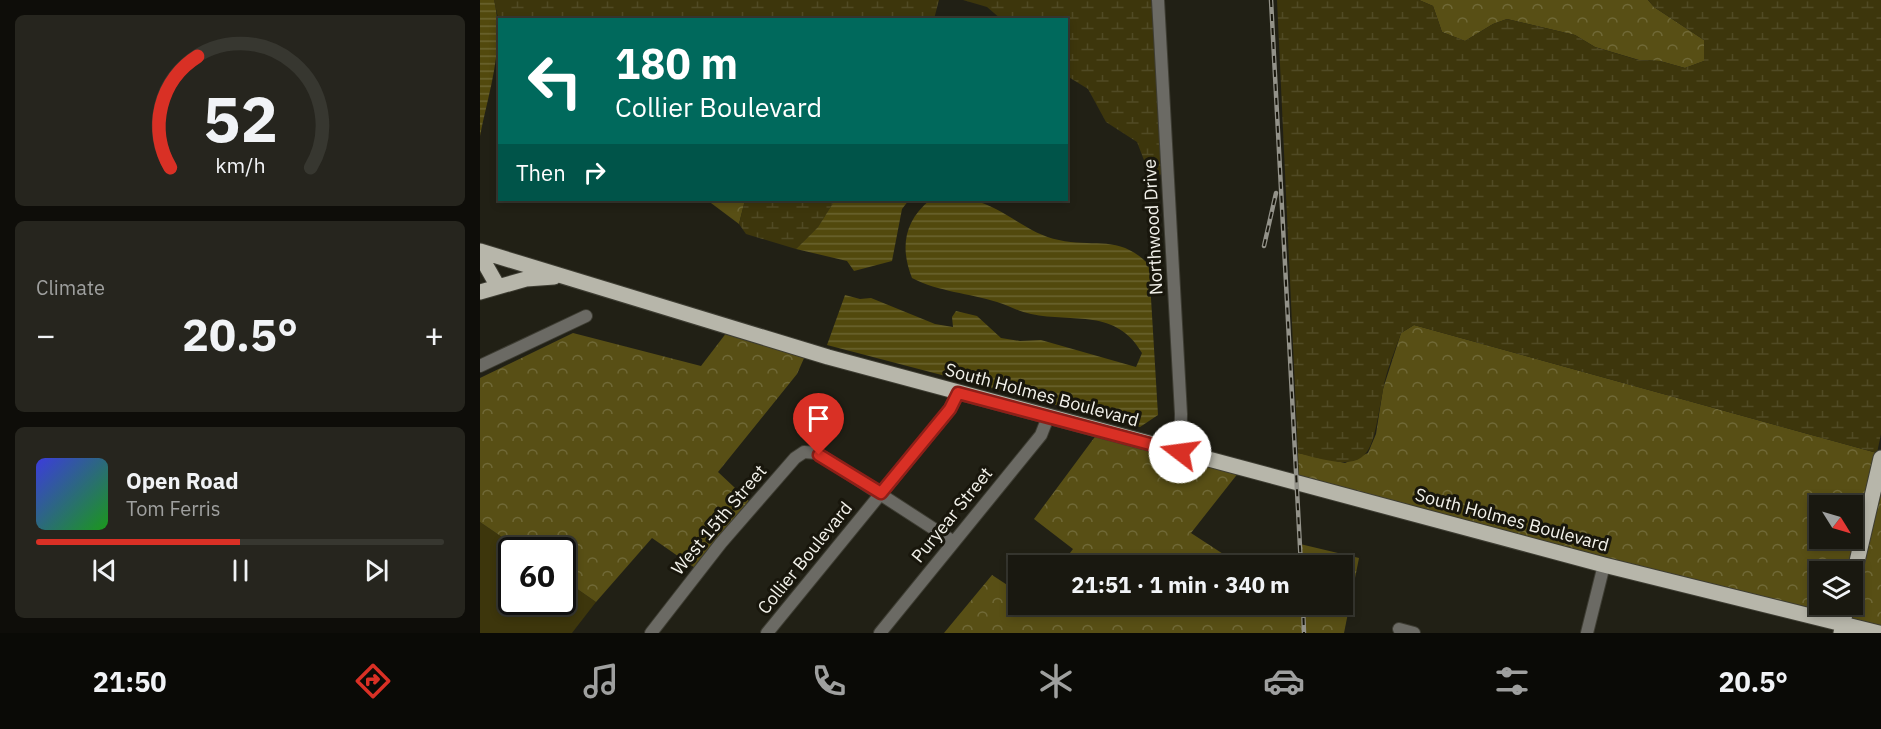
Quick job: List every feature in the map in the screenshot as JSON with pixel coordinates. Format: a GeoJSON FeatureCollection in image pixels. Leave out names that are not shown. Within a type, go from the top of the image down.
{"type":"FeatureCollection","features":[{"type":"Feature","properties":{"kind":"main road","name":"South Holmes Boulevard"},"geometry":{"type":"LineString","coordinates":[[480,253],[566,276],[793,348],[958,393],[1842,628],[1879,633]]}},
{"type":"Feature","properties":{"kind":"main road","name":"South Holmes Boulevard"},"geometry":{"type":"LineString","coordinates":[[480,253],[497,285]]}},
{"type":"Feature","properties":{"kind":"main road"},"geometry":{"type":"LineString","coordinates":[[480,292],[497,285],[526,279],[566,276]]}},
{"type":"Feature","properties":{"kind":"main road"},"geometry":{"type":"LineString","coordinates":[[1857,561],[1881,458]]}},
{"type":"Feature","properties":{"kind":"street","name":"Northwood Drive"},"geometry":{"type":"LineString","coordinates":[[1158,0],[1181,414],[1180,452]]}},
{"type":"Feature","properties":{"kind":"street"},"geometry":{"type":"LineString","coordinates":[[480,366],[586,316]]}},
{"type":"Feature","properties":{"kind":"street","name":"Collier Boulevard"},"geometry":{"type":"LineString","coordinates":[[767,633],[950,409],[958,393]]}},
{"type":"Feature","properties":{"kind":"street","name":"Puryear Street"},"geometry":{"type":"LineString","coordinates":[[880,633],[1041,435],[1048,417]]}},
{"type":"Feature","properties":{"kind":"street","name":"West 15th Street"},"geometry":{"type":"LineString","coordinates":[[656,631],[721,543],[795,458],[804,452],[819,455],[881,493]]}},
{"type":"Feature","properties":{"kind":"street"},"geometry":{"type":"LineString","coordinates":[[881,493],[954,542]]}},
{"type":"Feature","properties":{"kind":"street"},"geometry":{"type":"LineString","coordinates":[[1587,633],[1604,565]]}},
{"type":"Feature","properties":{"kind":"street"},"geometry":{"type":"LineString","coordinates":[[1399,629],[1414,633]]}},
{"type":"Feature","properties":{"kind":"green space"},"geometry":{"type":"Polygon","coordinates":[[[494,0],[939,0],[934,18],[498,18],[494,0]]]}},
{"type":"Feature","properties":{"kind":"green space"},"geometry":{"type":"Polygon","coordinates":[[[963,0],[1154,0],[1163,175],[1149,173],[1137,142],[1106,122],[1088,89],[1068,77],[1068,18],[1000,18],[987,7],[963,0]]]}},
{"type":"Feature","properties":{"kind":"green space"},"geometry":{"type":"Polygon","coordinates":[[[1277,0],[1419,0],[1433,6],[1442,32],[1465,41],[1493,24],[1507,19],[1575,35],[1595,47],[1638,60],[1660,61],[1685,68],[1704,61],[1704,40],[1654,7],[1648,0],[1881,0],[1881,434],[1877,453],[1414,325],[1401,333],[1386,376],[1375,432],[1364,455],[1355,461],[1342,462],[1298,453],[1277,0]]]}},
{"type":"Feature","properties":{"kind":"green space"},"geometry":{"type":"Polygon","coordinates":[[[1419,0],[1648,0],[1654,7],[1704,40],[1704,61],[1685,68],[1660,61],[1639,60],[1595,47],[1575,35],[1507,19],[1493,24],[1465,41],[1442,32],[1433,6],[1419,0]]]}},
{"type":"Feature","properties":{"kind":"green space"},"geometry":{"type":"Polygon","coordinates":[[[708,201],[745,201],[739,224],[708,201]]]}},
{"type":"Feature","properties":{"kind":"green space"},"geometry":{"type":"Polygon","coordinates":[[[745,201],[834,201],[818,227],[796,249],[746,234],[739,224],[745,201]]]}},
{"type":"Feature","properties":{"kind":"green space"},"geometry":{"type":"Polygon","coordinates":[[[1414,325],[1877,453],[1863,514],[1863,495],[1809,495],[1809,549],[1855,549],[1852,561],[1809,561],[1809,611],[1605,560],[1299,479],[1298,453],[1345,463],[1368,453],[1376,434],[1383,389],[1401,333],[1414,325]]]}},
{"type":"Feature","properties":{"kind":"green space"},"geometry":{"type":"Polygon","coordinates":[[[727,332],[805,356],[797,374],[718,472],[750,502],[695,568],[652,538],[596,602],[576,588],[576,537],[502,537],[480,522],[480,378],[573,333],[701,366],[727,332]]]}},
{"type":"Feature","properties":{"kind":"green space"},"geometry":{"type":"Polygon","coordinates":[[[1097,434],[1239,472],[1191,533],[1225,555],[1068,555],[1073,549],[1034,519],[1097,434]]]}},
{"type":"Feature","properties":{"kind":"green space"},"geometry":{"type":"Polygon","coordinates":[[[1881,481],[1881,629],[1849,620],[1850,615],[1863,615],[1863,561],[1881,481]]]}},
{"type":"Feature","properties":{"kind":"green space"},"geometry":{"type":"Polygon","coordinates":[[[480,522],[502,537],[498,537],[498,615],[576,615],[576,588],[596,602],[572,633],[480,633],[480,522]]]}},
{"type":"Feature","properties":{"kind":"green space"},"geometry":{"type":"Polygon","coordinates":[[[1300,544],[1346,555],[1301,555],[1300,544]]]}},
{"type":"Feature","properties":{"kind":"green space"},"geometry":{"type":"Polygon","coordinates":[[[1353,557],[1359,558],[1353,588],[1353,557]]]}},
{"type":"Feature","properties":{"kind":"green space"},"geometry":{"type":"Polygon","coordinates":[[[992,575],[1008,585],[1008,615],[1348,615],[1344,633],[944,633],[992,575]]]}},
{"type":"Feature","properties":{"kind":"shaded area"},"geometry":{"type":"Polygon","coordinates":[[[480,0],[494,0],[498,34],[495,68],[480,136],[480,0]]]}},
{"type":"Feature","properties":{"kind":"shaded area"},"geometry":{"type":"Polygon","coordinates":[[[834,201],[908,201],[902,209],[892,261],[854,271],[847,261],[796,249],[818,227],[834,201]]]}},
{"type":"Feature","properties":{"kind":"shaded area"},"geometry":{"type":"Polygon","coordinates":[[[929,201],[976,201],[995,208],[1047,237],[1072,242],[1107,244],[1128,249],[1138,255],[1149,265],[1158,415],[1140,427],[827,345],[845,295],[860,299],[871,298],[935,324],[953,327],[952,317],[956,311],[977,316],[1001,338],[1020,341],[1041,340],[1136,367],[1142,353],[1132,339],[1120,329],[1107,323],[1027,313],[1001,303],[943,289],[912,278],[906,256],[907,236],[921,208],[929,201]]]}},
{"type":"Feature","properties":{"kind":"railway"},"geometry":{"type":"LineString","coordinates":[[1271,0],[1300,555]]}},
{"type":"Feature","properties":{"kind":"railway"},"geometry":{"type":"LineString","coordinates":[[1264,246],[1276,193]]}},
{"type":"Feature","properties":{"kind":"railway"},"geometry":{"type":"LineString","coordinates":[[1303,615],[1304,633]]}},
{"type":"Feature","properties":{"kind":"route"},"geometry":{"type":"LineString","coordinates":[[819,455],[881,493],[950,409],[958,393],[1180,452]]}}]}
